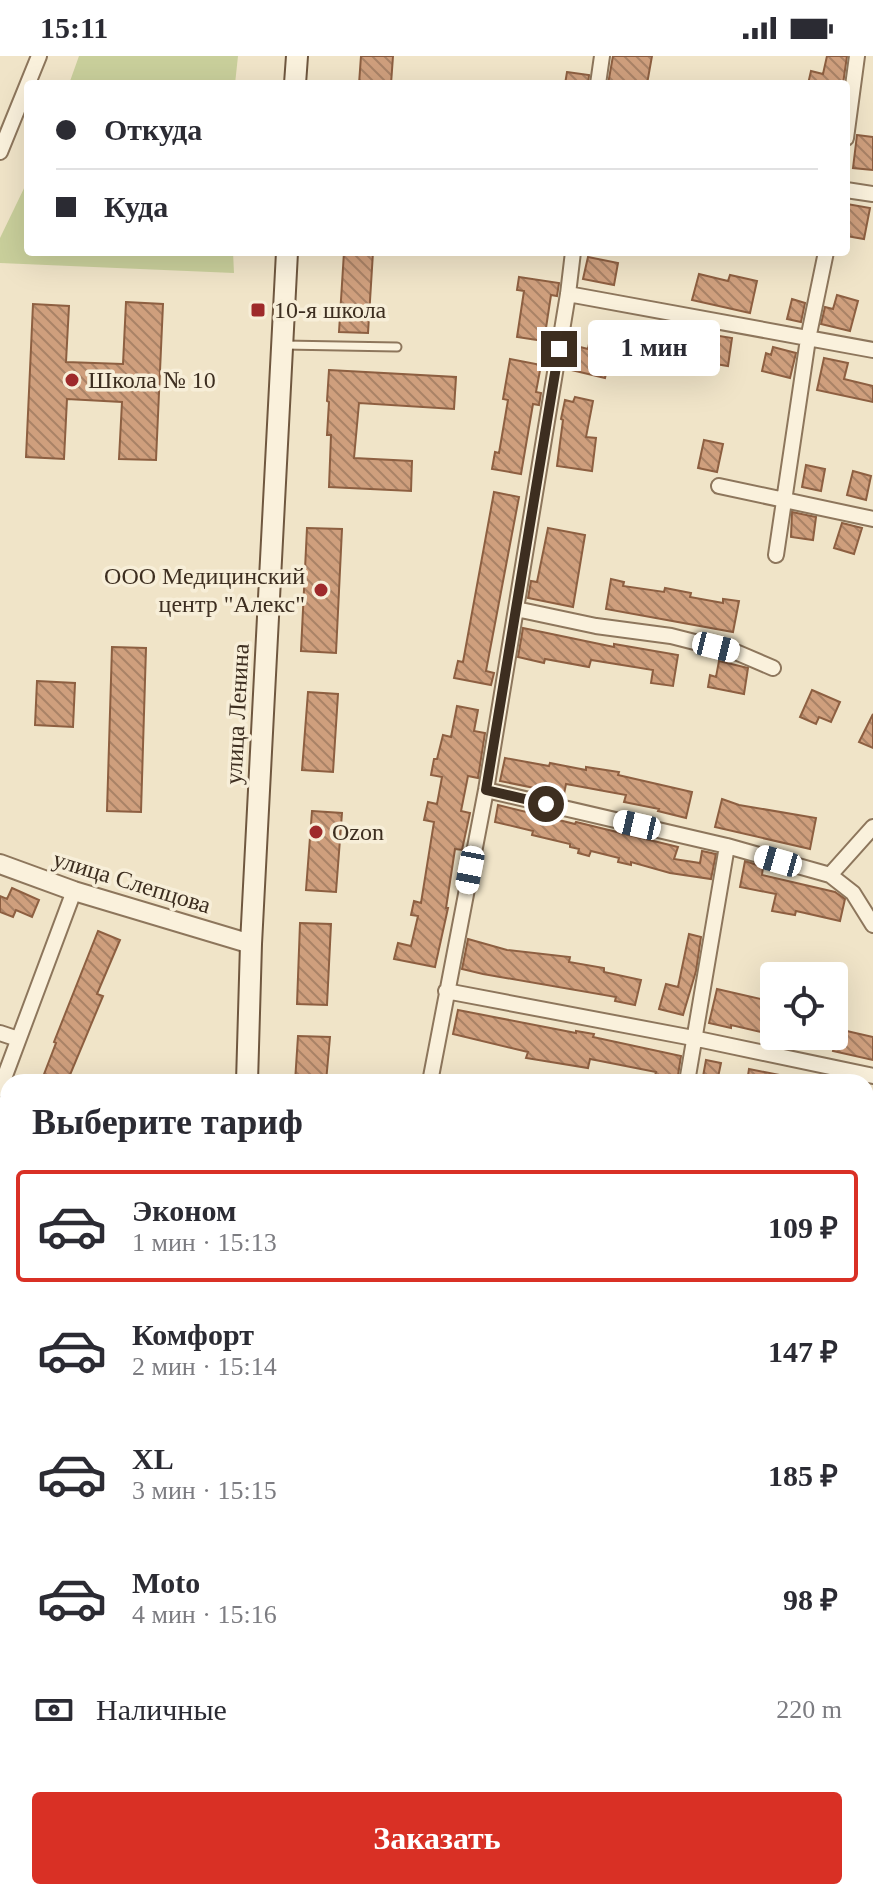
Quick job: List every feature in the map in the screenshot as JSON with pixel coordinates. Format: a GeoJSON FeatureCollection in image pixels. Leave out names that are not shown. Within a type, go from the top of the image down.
{"type":"FeatureCollection","features":[{"type":"Feature","properties":{"kind":"main road"},"geometry":{"type":"LineString","coordinates":[[295,80],[297,56]]}},
{"type":"Feature","properties":{"kind":"main road","name":"улица Ленина"},"geometry":{"type":"LineString","coordinates":[[247,1074],[251,944],[287,256]]}},
{"type":"Feature","properties":{"kind":"street"},"geometry":{"type":"LineString","coordinates":[[29,80],[39,56]]}},
{"type":"Feature","properties":{"kind":"street"},"geometry":{"type":"LineString","coordinates":[[599,80],[602,56]]}},
{"type":"Feature","properties":{"kind":"street"},"geometry":{"type":"LineString","coordinates":[[850,108],[857,56]]}},
{"type":"Feature","properties":{"kind":"street"},"geometry":{"type":"LineString","coordinates":[[0,152],[24,93]]}},
{"type":"Feature","properties":{"kind":"street"},"geometry":{"type":"LineString","coordinates":[[850,191],[873,194]]}},
{"type":"Feature","properties":{"kind":"street"},"geometry":{"type":"LineString","coordinates":[[431,1074],[486,790],[573,256]]}},
{"type":"Feature","properties":{"kind":"street"},"geometry":{"type":"LineString","coordinates":[[776,555],[808,339],[825,256]]}},
{"type":"Feature","properties":{"kind":"street"},"geometry":{"type":"LineString","coordinates":[[568,294],[873,350]]}},
{"type":"Feature","properties":{"kind":"street"},"geometry":{"type":"LineString","coordinates":[[719,486],[873,519]]}},
{"type":"Feature","properties":{"kind":"street"},"geometry":{"type":"LineString","coordinates":[[516,609],[596,626],[671,636],[738,653],[773,668]]}},
{"type":"Feature","properties":{"kind":"street"},"geometry":{"type":"LineString","coordinates":[[486,790],[727,846],[830,875],[853,893],[873,925]]}},
{"type":"Feature","properties":{"kind":"street"},"geometry":{"type":"LineString","coordinates":[[830,875],[873,827]]}},
{"type":"Feature","properties":{"kind":"street"},"geometry":{"type":"LineString","coordinates":[[688,1074],[727,846]]}},
{"type":"Feature","properties":{"kind":"street","name":"улица Слепцова"},"geometry":{"type":"LineString","coordinates":[[0,864],[74,891],[251,944]]}},
{"type":"Feature","properties":{"kind":"street"},"geometry":{"type":"LineString","coordinates":[[5,1074],[74,891]]}},
{"type":"Feature","properties":{"kind":"street"},"geometry":{"type":"LineString","coordinates":[[446,991],[864,1074]]}},
{"type":"Feature","properties":{"kind":"street"},"geometry":{"type":"LineString","coordinates":[[0,1033],[18,1039]]}},
{"type":"Feature","properties":{"kind":"lane"},"geometry":{"type":"LineString","coordinates":[[282,344],[397,347]]}},
{"type":"Feature","properties":{"kind":"green space"},"geometry":{"type":"Polygon","coordinates":[[[79,56],[238,56],[235,80],[70,80],[79,56]]]}},
{"type":"Feature","properties":{"kind":"green space"},"geometry":{"type":"Polygon","coordinates":[[[24,188],[24,256],[233,256],[234,273],[0,263],[0,238],[24,188]]]}},
{"type":"Feature","properties":{"kind":"building"},"geometry":{"type":"Polygon","coordinates":[[[361,56],[393,56],[391,80],[359,80],[361,56]]]}},
{"type":"Feature","properties":{"kind":"building"},"geometry":{"type":"Polygon","coordinates":[[[613,56],[652,56],[648,80],[609,80],[613,56]]]}},
{"type":"Feature","properties":{"kind":"building"},"geometry":{"type":"Polygon","coordinates":[[[827,56],[847,56],[844,80],[809,80],[811,71],[823,74],[827,56]]]}},
{"type":"Feature","properties":{"kind":"building"},"geometry":{"type":"Polygon","coordinates":[[[567,72],[589,75],[588,80],[566,80],[567,72]]]}},
{"type":"Feature","properties":{"kind":"building"},"geometry":{"type":"Polygon","coordinates":[[[857,135],[873,137],[873,170],[853,168],[857,135]]]}},
{"type":"Feature","properties":{"kind":"building"},"geometry":{"type":"Polygon","coordinates":[[[850,205],[870,208],[864,239],[850,237],[850,205]]]}},
{"type":"Feature","properties":{"kind":"building"},"geometry":{"type":"Polygon","coordinates":[[[344,256],[373,256],[368,333],[339,332],[344,256]]]}},
{"type":"Feature","properties":{"kind":"building"},"geometry":{"type":"Polygon","coordinates":[[[588,257],[618,263],[614,285],[583,279],[588,257]]]}},
{"type":"Feature","properties":{"kind":"building"},"geometry":{"type":"Polygon","coordinates":[[[699,274],[728,281],[730,275],[757,281],[750,313],[692,300],[699,274]]]}},
{"type":"Feature","properties":{"kind":"building"},"geometry":{"type":"Polygon","coordinates":[[[519,277],[559,283],[557,296],[551,295],[544,341],[517,337],[524,291],[517,290],[519,277]]]}},
{"type":"Feature","properties":{"kind":"building"},"geometry":{"type":"Polygon","coordinates":[[[837,295],[858,301],[850,331],[821,324],[825,307],[833,309],[837,295]]]}},
{"type":"Feature","properties":{"kind":"building"},"geometry":{"type":"Polygon","coordinates":[[[792,299],[805,303],[801,322],[787,319],[792,299]]]}},
{"type":"Feature","properties":{"kind":"building"},"geometry":{"type":"Polygon","coordinates":[[[126,302],[163,304],[156,460],[119,459],[122,402],[67,399],[64,459],[26,457],[33,304],[69,306],[66,362],[123,364],[126,302]]]}},
{"type":"Feature","properties":{"kind":"building"},"geometry":{"type":"Polygon","coordinates":[[[707,334],[732,338],[728,366],[703,362],[707,334]]]}},
{"type":"Feature","properties":{"kind":"building"},"geometry":{"type":"Polygon","coordinates":[[[590,339],[613,344],[605,378],[567,369],[572,345],[588,349],[590,339]]]}},
{"type":"Feature","properties":{"kind":"building"},"geometry":{"type":"Polygon","coordinates":[[[773,347],[796,353],[790,378],[762,371],[766,353],[771,355],[773,347]]]}},
{"type":"Feature","properties":{"kind":"building"},"geometry":{"type":"Polygon","coordinates":[[[824,358],[848,363],[844,379],[873,386],[873,402],[817,390],[824,358]]]}},
{"type":"Feature","properties":{"kind":"building"},"geometry":{"type":"Polygon","coordinates":[[[510,359],[541,365],[536,392],[541,393],[539,405],[533,404],[521,474],[492,469],[495,452],[499,453],[508,400],[503,399],[510,359]]]}},
{"type":"Feature","properties":{"kind":"building"},"geometry":{"type":"Polygon","coordinates":[[[329,370],[456,377],[454,409],[359,403],[354,458],[412,461],[411,491],[329,487],[329,370]]]}},
{"type":"Feature","properties":{"kind":"building"},"geometry":{"type":"Polygon","coordinates":[[[575,397],[593,401],[586,437],[596,438],[592,471],[557,466],[565,400],[573,402],[575,397]]]}},
{"type":"Feature","properties":{"kind":"building"},"geometry":{"type":"Polygon","coordinates":[[[704,440],[723,444],[717,472],[698,468],[704,440]]]}},
{"type":"Feature","properties":{"kind":"building"},"geometry":{"type":"Polygon","coordinates":[[[806,465],[825,469],[821,491],[802,487],[806,465]]]}},
{"type":"Feature","properties":{"kind":"building"},"geometry":{"type":"Polygon","coordinates":[[[853,471],[871,476],[866,500],[847,495],[853,471]]]}},
{"type":"Feature","properties":{"kind":"building"},"geometry":{"type":"Polygon","coordinates":[[[494,492],[519,497],[486,671],[494,673],[491,685],[454,678],[458,661],[463,662],[494,492]]]}},
{"type":"Feature","properties":{"kind":"building"},"geometry":{"type":"Polygon","coordinates":[[[792,512],[816,517],[813,540],[791,537],[792,512]]]}},
{"type":"Feature","properties":{"kind":"building"},"geometry":{"type":"Polygon","coordinates":[[[842,523],[862,528],[854,554],[834,548],[842,523]]]}},
{"type":"Feature","properties":{"kind":"building","name":"ООО Медицинский центр \"Алекс\""},"geometry":{"type":"Polygon","coordinates":[[[307,528],[342,529],[336,653],[301,651],[307,528]]]}},
{"type":"Feature","properties":{"kind":"building"},"geometry":{"type":"Polygon","coordinates":[[[548,528],[585,535],[573,607],[528,598],[531,581],[537,582],[548,528]]]}},
{"type":"Feature","properties":{"kind":"building"},"geometry":{"type":"Polygon","coordinates":[[[611,579],[624,582],[623,586],[664,592],[665,588],[691,593],[690,597],[723,603],[723,599],[739,601],[733,632],[606,609],[611,579]]]}},
{"type":"Feature","properties":{"kind":"building"},"geometry":{"type":"Polygon","coordinates":[[[523,628],[614,647],[614,644],[678,655],[673,686],[651,683],[653,670],[591,660],[589,667],[518,657],[523,628]]]}},
{"type":"Feature","properties":{"kind":"building"},"geometry":{"type":"Polygon","coordinates":[[[112,647],[146,648],[141,812],[107,811],[112,647]]]}},
{"type":"Feature","properties":{"kind":"building"},"geometry":{"type":"Polygon","coordinates":[[[719,661],[748,668],[744,694],[708,687],[710,675],[716,677],[719,661]]]}},
{"type":"Feature","properties":{"kind":"building"},"geometry":{"type":"Polygon","coordinates":[[[37,681],[75,683],[73,727],[35,725],[37,681]]]}},
{"type":"Feature","properties":{"kind":"building"},"geometry":{"type":"Polygon","coordinates":[[[812,690],[840,702],[831,722],[819,717],[816,724],[800,717],[812,690]]]}},
{"type":"Feature","properties":{"kind":"building"},"geometry":{"type":"Polygon","coordinates":[[[308,692],[338,694],[333,772],[302,770],[308,692]]]}},
{"type":"Feature","properties":{"kind":"building"},"geometry":{"type":"Polygon","coordinates":[[[457,706],[478,710],[474,731],[485,733],[478,778],[468,776],[461,811],[470,813],[462,850],[455,849],[448,908],[435,967],[394,959],[398,943],[411,946],[418,916],[411,915],[414,901],[421,903],[434,822],[424,820],[428,802],[437,804],[442,777],[431,775],[434,759],[437,759],[443,735],[451,737],[457,706]]]}},
{"type":"Feature","properties":{"kind":"building"},"geometry":{"type":"Polygon","coordinates":[[[873,714],[873,748],[859,742],[873,714]]]}},
{"type":"Feature","properties":{"kind":"building"},"geometry":{"type":"Polygon","coordinates":[[[505,758],[549,766],[550,763],[619,772],[618,775],[692,792],[686,818],[624,802],[626,795],[566,784],[564,794],[500,781],[505,758]]]}},
{"type":"Feature","properties":{"kind":"building"},"geometry":{"type":"Polygon","coordinates":[[[722,799],[739,805],[816,818],[810,849],[715,827],[722,799]]]}},
{"type":"Feature","properties":{"kind":"building"},"geometry":{"type":"Polygon","coordinates":[[[498,805],[678,847],[674,859],[700,863],[702,851],[716,854],[711,879],[618,862],[619,858],[591,851],[589,856],[578,853],[579,849],[570,847],[570,844],[495,822],[498,805]]]}},
{"type":"Feature","properties":{"kind":"building"},"geometry":{"type":"Polygon","coordinates":[[[312,811],[342,813],[336,892],[306,890],[312,811]]]}},
{"type":"Feature","properties":{"kind":"building"},"geometry":{"type":"Polygon","coordinates":[[[745,861],[763,867],[762,875],[835,892],[845,899],[840,921],[796,911],[795,915],[772,911],[776,894],[740,887],[745,861]]]}},
{"type":"Feature","properties":{"kind":"building"},"geometry":{"type":"Polygon","coordinates":[[[12,888],[39,900],[32,917],[16,910],[13,917],[0,912],[0,896],[7,899],[12,888]]]}},
{"type":"Feature","properties":{"kind":"building"},"geometry":{"type":"Polygon","coordinates":[[[300,923],[331,924],[327,1005],[297,1004],[300,923]]]}},
{"type":"Feature","properties":{"kind":"building"},"geometry":{"type":"Polygon","coordinates":[[[98,931],[120,940],[97,994],[103,996],[70,1074],[44,1074],[98,931]]]}},
{"type":"Feature","properties":{"kind":"building"},"geometry":{"type":"Polygon","coordinates":[[[689,934],[701,937],[696,971],[683,1015],[659,1009],[666,984],[678,987],[689,934]]]}},
{"type":"Feature","properties":{"kind":"building"},"geometry":{"type":"Polygon","coordinates":[[[468,939],[507,950],[570,957],[569,962],[604,968],[604,972],[641,980],[635,1005],[615,1001],[616,997],[462,969],[468,939]]]}},
{"type":"Feature","properties":{"kind":"building"},"geometry":{"type":"Polygon","coordinates":[[[717,989],[760,999],[760,1032],[709,1023],[717,989]]]}},
{"type":"Feature","properties":{"kind":"building"},"geometry":{"type":"Polygon","coordinates":[[[458,1010],[594,1034],[593,1037],[681,1056],[678,1074],[655,1074],[590,1059],[588,1068],[526,1058],[528,1052],[453,1034],[458,1010]]]}},
{"type":"Feature","properties":{"kind":"building"},"geometry":{"type":"Polygon","coordinates":[[[848,1031],[873,1037],[873,1060],[833,1051],[848,1050],[848,1031]]]}},
{"type":"Feature","properties":{"kind":"building"},"geometry":{"type":"Polygon","coordinates":[[[298,1036],[330,1037],[327,1074],[296,1074],[298,1036]]]}},
{"type":"Feature","properties":{"kind":"building"},"geometry":{"type":"Polygon","coordinates":[[[706,1060],[721,1063],[719,1074],[703,1074],[706,1060]]]}},
{"type":"Feature","properties":{"kind":"building"},"geometry":{"type":"Polygon","coordinates":[[[749,1069],[775,1074],[748,1074],[749,1069]]]}},
{"type":"Feature","properties":{"kind":"place","name":"10-я школа"},"geometry":{"type":"Point","coordinates":[258,310]}},
{"type":"Feature","properties":{"kind":"place","name":"Школа № 10"},"geometry":{"type":"Point","coordinates":[72,380]}},
{"type":"Feature","properties":{"kind":"place","name":"ООО Медицинский центр \"Алекс\""},"geometry":{"type":"Point","coordinates":[321,590]}},
{"type":"Feature","properties":{"kind":"place","name":"Ozon"},"geometry":{"type":"Point","coordinates":[316,832]}},
{"type":"Feature","properties":{"kind":"route"},"geometry":{"type":"LineString","coordinates":[[546,804],[486,790],[559,349]]}}]}
